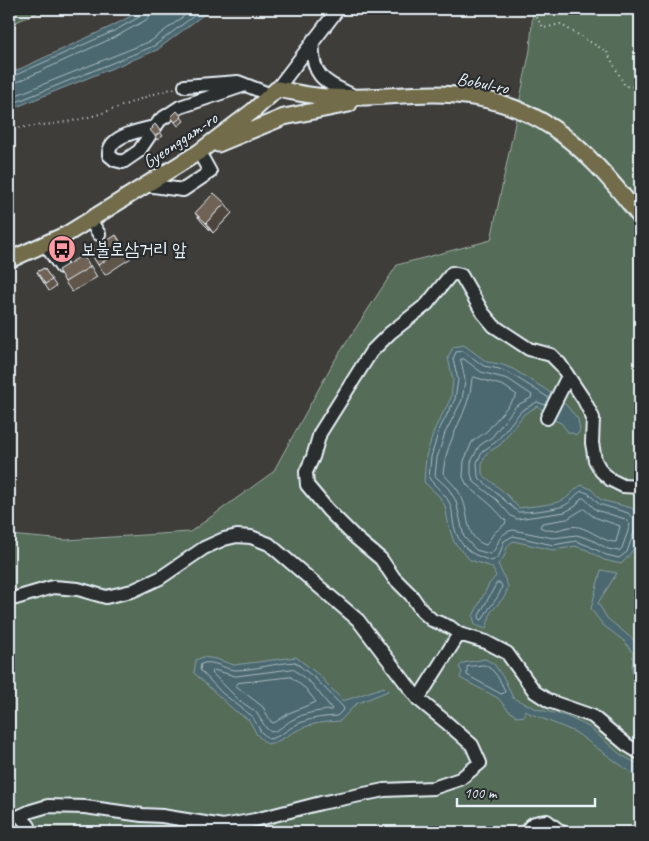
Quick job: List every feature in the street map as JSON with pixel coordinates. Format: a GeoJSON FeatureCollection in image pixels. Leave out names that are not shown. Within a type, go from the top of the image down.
{"type":"FeatureCollection","features":[{"type":"Feature","properties":{"kind":"main road","name":"Bobul-ro"},"geometry":{"type":"LineString","coordinates":[[274,92],[358,98],[432,94],[465,95],[507,104],[548,124],[589,156],[614,183],[640,217]]}},
{"type":"Feature","properties":{"kind":"main road","name":"Gyeonggam-ro"},"geometry":{"type":"LineString","coordinates":[[9,260],[67,234],[146,186],[199,152],[253,111],[274,92]]}},
{"type":"Feature","properties":{"kind":"main road"},"geometry":{"type":"LineString","coordinates":[[199,152],[284,117],[379,97]]}},
{"type":"Feature","properties":{"kind":"street","name":"Gyeonggam-ro"},"geometry":{"type":"LineString","coordinates":[[274,92],[338,9]]}},
{"type":"Feature","properties":{"kind":"street"},"geometry":{"type":"LineString","coordinates":[[313,40],[311,57],[320,75],[326,82],[358,98]]}},
{"type":"Feature","properties":{"kind":"street"},"geometry":{"type":"LineString","coordinates":[[184,86],[238,82],[274,92]]}},
{"type":"Feature","properties":{"kind":"street"},"geometry":{"type":"LineString","coordinates":[[154,127],[160,120],[180,107],[245,85]]}},
{"type":"Feature","properties":{"kind":"street"},"geometry":{"type":"LineString","coordinates":[[146,186],[183,190],[210,172],[199,152]]}},
{"type":"Feature","properties":{"kind":"street"},"geometry":{"type":"LineString","coordinates":[[90,220],[99,234]]}},
{"type":"Feature","properties":{"kind":"street"},"geometry":{"type":"LineString","coordinates":[[46,244],[60,267]]}},
{"type":"Feature","properties":{"kind":"street"},"geometry":{"type":"LineString","coordinates":[[640,487],[623,486],[601,472],[595,460],[592,443],[593,418],[584,400],[560,364],[551,355],[529,349],[494,326],[483,313],[461,275],[452,273],[427,304],[390,333],[371,352],[360,373],[320,433],[313,457],[306,472],[307,485],[328,510],[356,538],[381,559],[394,578],[432,620],[450,627],[459,634],[486,642],[507,653],[535,692],[549,701],[592,716],[627,745],[640,753]]}},
{"type":"Feature","properties":{"kind":"street"},"geometry":{"type":"LineString","coordinates":[[547,418],[568,376]]}},
{"type":"Feature","properties":{"kind":"street"},"geometry":{"type":"LineString","coordinates":[[9,600],[53,587],[78,589],[106,596],[132,591],[160,578],[204,548],[224,539],[237,536],[251,537],[269,544],[358,620],[418,699],[472,745],[480,763],[460,779],[433,788],[376,792],[223,826],[162,816],[85,807],[48,806],[14,816]]}},
{"type":"Feature","properties":{"kind":"street"},"geometry":{"type":"LineString","coordinates":[[418,699],[459,634]]}},
{"type":"Feature","properties":{"kind":"street"},"geometry":{"type":"LineString","coordinates":[[14,816],[29,826],[29,832]]}},
{"type":"Feature","properties":{"kind":"street"},"geometry":{"type":"LineString","coordinates":[[527,832],[530,825],[534,822],[547,821],[561,832]]}},
{"type":"Feature","properties":{"kind":"path"},"geometry":{"type":"LineString","coordinates":[[530,9],[544,28],[560,24],[607,52],[625,86],[640,87]]}},
{"type":"Feature","properties":{"kind":"path"},"geometry":{"type":"LineString","coordinates":[[9,130],[79,120],[146,96],[184,86]]}},
{"type":"Feature","properties":{"kind":"green space"},"geometry":{"type":"Polygon","coordinates":[[[9,9],[46,9],[9,25],[9,9]]]}},
{"type":"Feature","properties":{"kind":"green space"},"geometry":{"type":"Polygon","coordinates":[[[533,9],[640,9],[640,832],[9,832],[9,535],[66,540],[190,532],[273,472],[333,363],[397,265],[491,240],[530,50],[533,9]]]}},
{"type":"Feature","properties":{"kind":"water"},"geometry":{"type":"Polygon","coordinates":[[[144,9],[211,9],[157,50],[9,110],[9,74],[144,9]]]}},
{"type":"Feature","properties":{"kind":"water"},"geometry":{"type":"Polygon","coordinates":[[[464,345],[487,362],[513,369],[545,389],[566,405],[578,419],[580,430],[577,435],[568,432],[561,423],[552,419],[538,406],[524,414],[500,445],[487,453],[482,463],[482,474],[505,493],[519,508],[559,502],[582,485],[591,489],[601,500],[632,508],[640,520],[635,545],[621,564],[604,560],[587,550],[575,546],[553,550],[513,541],[498,564],[508,586],[505,596],[491,612],[486,629],[475,625],[473,616],[489,584],[496,576],[492,567],[470,560],[454,542],[445,506],[439,496],[424,482],[426,456],[435,428],[451,398],[453,380],[448,358],[453,347],[464,345]]]}},
{"type":"Feature","properties":{"kind":"water"},"geometry":{"type":"Polygon","coordinates":[[[601,570],[617,573],[598,603],[607,618],[636,642],[640,689],[632,671],[633,653],[624,641],[603,625],[591,609],[601,570]]]}},
{"type":"Feature","properties":{"kind":"water"},"geometry":{"type":"Polygon","coordinates":[[[203,657],[234,665],[296,657],[319,675],[343,701],[384,687],[388,691],[356,704],[340,721],[308,726],[280,740],[267,744],[257,735],[249,720],[234,710],[194,673],[196,660],[203,657]]]}},
{"type":"Feature","properties":{"kind":"water"},"geometry":{"type":"Polygon","coordinates":[[[485,659],[494,664],[505,680],[513,698],[537,709],[566,716],[589,727],[621,755],[640,765],[640,779],[575,732],[525,710],[525,716],[517,717],[498,698],[460,678],[462,672],[459,667],[463,663],[485,659]]]}},
{"type":"Feature","properties":{"kind":"building"},"geometry":{"type":"Polygon","coordinates":[[[177,111],[182,117],[175,122],[171,117],[177,111]]]}},
{"type":"Feature","properties":{"kind":"building"},"geometry":{"type":"Polygon","coordinates":[[[155,124],[161,132],[155,136],[150,130],[155,124]]]}},
{"type":"Feature","properties":{"kind":"building"},"geometry":{"type":"Polygon","coordinates":[[[214,193],[225,203],[206,223],[195,213],[214,193]]]}},
{"type":"Feature","properties":{"kind":"building"},"geometry":{"type":"Polygon","coordinates":[[[116,235],[124,249],[98,265],[90,252],[116,235]]]}},
{"type":"Feature","properties":{"kind":"building"},"geometry":{"type":"Polygon","coordinates":[[[83,255],[90,267],[65,282],[58,270],[83,255]]]}},
{"type":"Feature","properties":{"kind":"building"},"geometry":{"type":"Polygon","coordinates":[[[44,268],[52,280],[45,284],[37,272],[44,268]]]}},
{"type":"Feature","properties":{"kind":"place","name":"보불로삼거리 앞"},"geometry":{"type":"Point","coordinates":[62,249]}}]}
